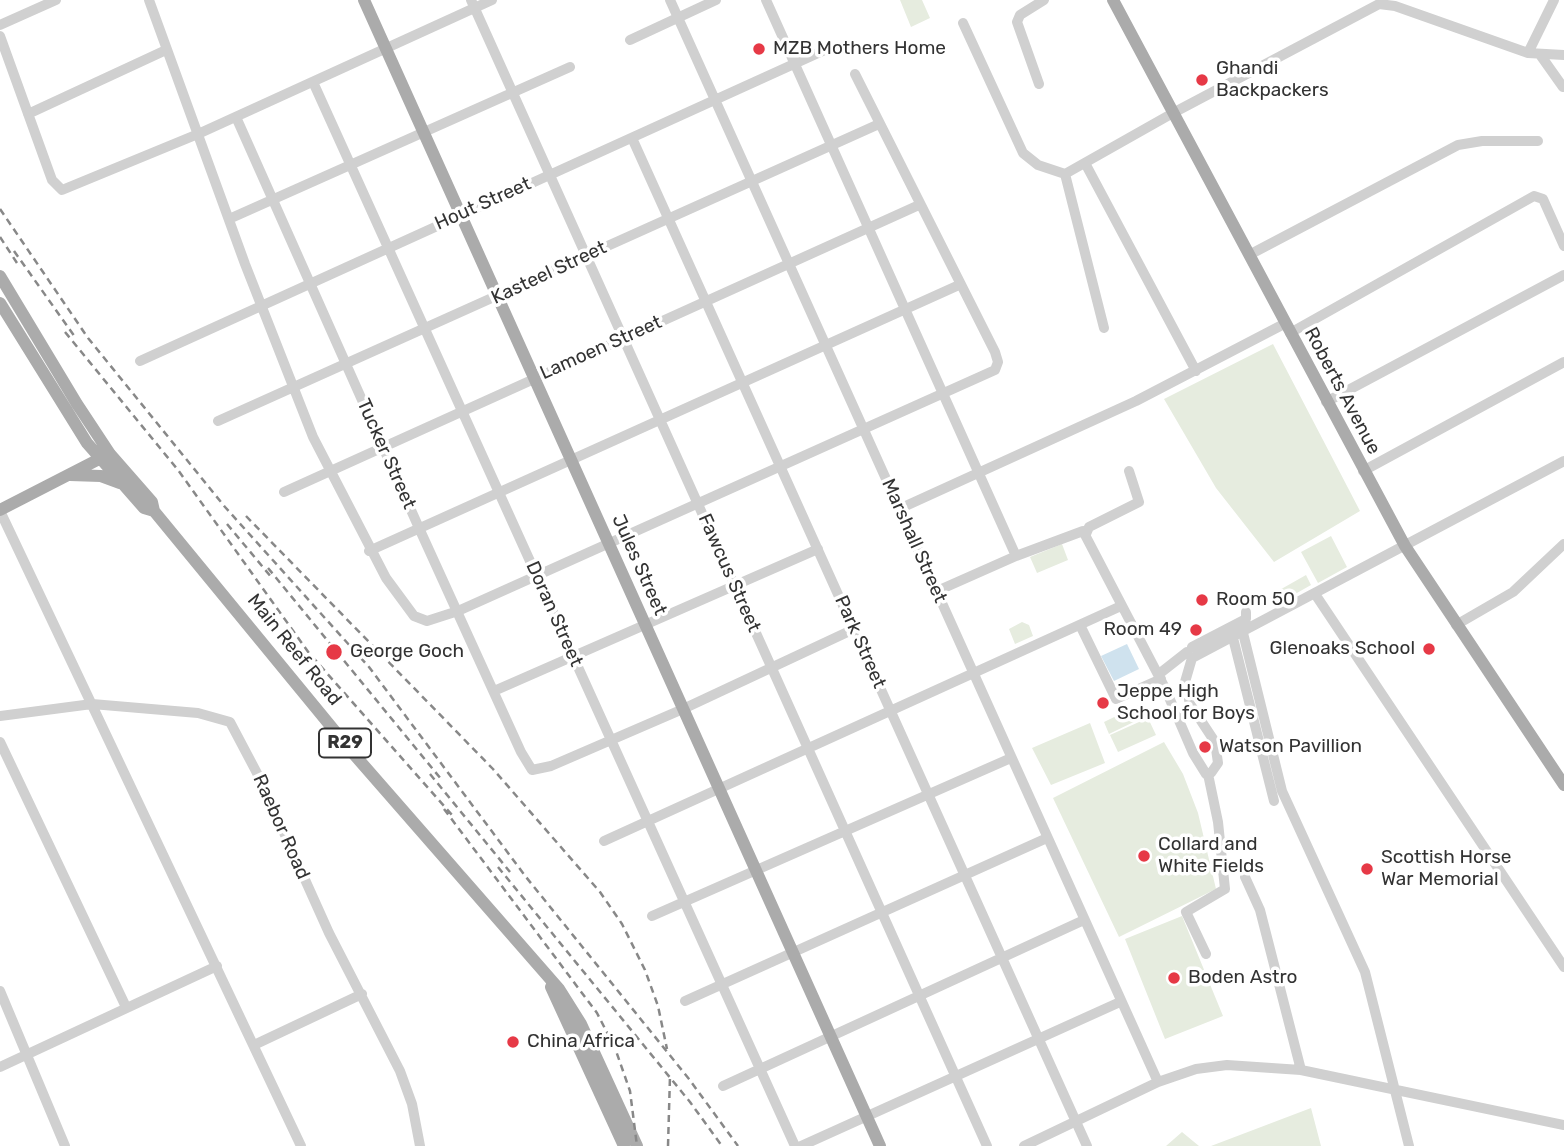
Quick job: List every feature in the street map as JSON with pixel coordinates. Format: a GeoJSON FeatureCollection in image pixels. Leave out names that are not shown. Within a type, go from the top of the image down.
{"type":"FeatureCollection","features":[{"type":"Feature","properties":{"kind":"main road","name":"Jules Street"},"geometry":{"type":"LineString","coordinates":[[364,0],[880,1146]]}},
{"type":"Feature","properties":{"kind":"main road","name":"Roberts Avenue"},"geometry":{"type":"LineString","coordinates":[[1112,0],[1325,402],[1405,546],[1456,625],[1560,771],[1564,785]]}},
{"type":"Feature","properties":{"kind":"main road","name":"Main Reef Road"},"geometry":{"type":"LineString","coordinates":[[0,276],[124,485],[145,508],[154,511]]}},
{"type":"Feature","properties":{"kind":"main road","name":"Main Reef Road"},"geometry":{"type":"LineString","coordinates":[[0,303],[87,443],[105,456],[152,502],[154,511],[352,752],[496,913],[542,971],[628,1144]]}},
{"type":"Feature","properties":{"kind":"main road"},"geometry":{"type":"LineString","coordinates":[[72,472],[87,443]]}},
{"type":"Feature","properties":{"kind":"main road"},"geometry":{"type":"LineString","coordinates":[[0,510],[105,456]]}},
{"type":"Feature","properties":{"kind":"main road"},"geometry":{"type":"LineString","coordinates":[[72,472],[101,476],[124,485]]}},
{"type":"Feature","properties":{"kind":"street"},"geometry":{"type":"LineString","coordinates":[[0,25],[56,0]]}},
{"type":"Feature","properties":{"kind":"street"},"geometry":{"type":"LineString","coordinates":[[149,0],[292,389],[369,551],[414,616],[423,621],[458,611],[995,370],[998,362],[995,352],[855,74]]}},
{"type":"Feature","properties":{"kind":"street"},"geometry":{"type":"LineString","coordinates":[[0,36],[52,180],[58,189],[66,189],[198,134],[386,50],[473,4],[492,0]]}},
{"type":"Feature","properties":{"kind":"street","name":"Marshall Street"},"geometry":{"type":"LineString","coordinates":[[670,0],[1158,1082]]}},
{"type":"Feature","properties":{"kind":"street"},"geometry":{"type":"LineString","coordinates":[[629,40],[716,0]]}},
{"type":"Feature","properties":{"kind":"street"},"geometry":{"type":"LineString","coordinates":[[766,0],[1016,555]]}},
{"type":"Feature","properties":{"kind":"street"},"geometry":{"type":"LineString","coordinates":[[1039,84],[1017,22],[1020,15],[1044,0]]}},
{"type":"Feature","properties":{"kind":"street"},"geometry":{"type":"LineString","coordinates":[[1528,53],[1554,0]]}},
{"type":"Feature","properties":{"kind":"street"},"geometry":{"type":"LineString","coordinates":[[963,23],[1023,153],[1038,165],[1065,174],[1173,113],[1379,4],[1394,3],[1528,53],[1542,56],[1564,55]]}},
{"type":"Feature","properties":{"kind":"street","name":"Fawcus Street"},"geometry":{"type":"LineString","coordinates":[[473,4],[987,1146]]}},
{"type":"Feature","properties":{"kind":"street","name":"Hout Street"},"geometry":{"type":"LineString","coordinates":[[139,361],[310,281],[827,49]]}},
{"type":"Feature","properties":{"kind":"street"},"geometry":{"type":"LineString","coordinates":[[28,114],[166,50]]}},
{"type":"Feature","properties":{"kind":"street"},"geometry":{"type":"LineString","coordinates":[[1542,56],[1563,87]]}},
{"type":"Feature","properties":{"kind":"street"},"geometry":{"type":"LineString","coordinates":[[229,219],[570,67]]}},
{"type":"Feature","properties":{"kind":"street","name":"Doran Street"},"geometry":{"type":"LineString","coordinates":[[313,82],[795,1146]]}},
{"type":"Feature","properties":{"kind":"street","name":"Tucker Street"},"geometry":{"type":"LineString","coordinates":[[236,117],[419,528],[530,768],[536,771],[551,766],[611,740]]}},
{"type":"Feature","properties":{"kind":"street","name":"Kasteel Street"},"geometry":{"type":"LineString","coordinates":[[218,421],[879,124]]}},
{"type":"Feature","properties":{"kind":"street","name":"Park Street"},"geometry":{"type":"LineString","coordinates":[[632,138],[1087,1146]]}},
{"type":"Feature","properties":{"kind":"street"},"geometry":{"type":"LineString","coordinates":[[1249,255],[1458,145],[1482,141],[1538,141]]}},
{"type":"Feature","properties":{"kind":"street"},"geometry":{"type":"LineString","coordinates":[[1085,163],[1196,371]]}},
{"type":"Feature","properties":{"kind":"street"},"geometry":{"type":"LineString","coordinates":[[1065,174],[1104,328]]}},
{"type":"Feature","properties":{"kind":"street"},"geometry":{"type":"LineString","coordinates":[[899,509],[980,474],[1287,328],[1537,196],[1543,199],[1564,246]]}},
{"type":"Feature","properties":{"kind":"street","name":"Lamoen Street"},"geometry":{"type":"LineString","coordinates":[[284,492],[919,205]]}},
{"type":"Feature","properties":{"kind":"street"},"geometry":{"type":"LineString","coordinates":[[1325,402],[1564,275]]}},
{"type":"Feature","properties":{"kind":"street"},"geometry":{"type":"LineString","coordinates":[[369,551],[960,285]]}},
{"type":"Feature","properties":{"kind":"street"},"geometry":{"type":"LineString","coordinates":[[1363,471],[1564,362]]}},
{"type":"Feature","properties":{"kind":"street"},"geometry":{"type":"LineString","coordinates":[[1191,651],[1238,635],[1564,461]]}},
{"type":"Feature","properties":{"kind":"street"},"geometry":{"type":"LineString","coordinates":[[1086,534],[1089,527],[1139,502],[1129,471]]}},
{"type":"Feature","properties":{"kind":"street"},"geometry":{"type":"LineString","coordinates":[[0,510],[301,1146]]}},
{"type":"Feature","properties":{"kind":"street"},"geometry":{"type":"LineString","coordinates":[[937,591],[1074,532],[1081,531],[1086,534],[1160,677],[1193,753],[1208,774],[1218,822],[1225,889],[1186,912],[1206,954]]}},
{"type":"Feature","properties":{"kind":"street"},"geometry":{"type":"LineString","coordinates":[[1456,625],[1513,592],[1564,544]]}},
{"type":"Feature","properties":{"kind":"street"},"geometry":{"type":"LineString","coordinates":[[494,691],[817,549]]}},
{"type":"Feature","properties":{"kind":"street"},"geometry":{"type":"LineString","coordinates":[[1315,594],[1564,967]]}},
{"type":"Feature","properties":{"kind":"street"},"geometry":{"type":"LineString","coordinates":[[604,841],[1121,606]]}},
{"type":"Feature","properties":{"kind":"street"},"geometry":{"type":"LineString","coordinates":[[1080,625],[1116,699],[1160,677],[1191,651],[1246,619],[1246,612]]}},
{"type":"Feature","properties":{"kind":"street"},"geometry":{"type":"LineString","coordinates":[[611,740],[854,629]]}},
{"type":"Feature","properties":{"kind":"street"},"geometry":{"type":"LineString","coordinates":[[1238,635],[1274,801]]}},
{"type":"Feature","properties":{"kind":"street"},"geometry":{"type":"LineString","coordinates":[[1238,635],[1282,792],[1362,962],[1409,1146]]}},
{"type":"Feature","properties":{"kind":"street"},"geometry":{"type":"LineString","coordinates":[[1191,651],[1185,682],[1190,704],[1208,728],[1216,749],[1217,768],[1208,774]]}},
{"type":"Feature","properties":{"kind":"street","name":"Raebor Road"},"geometry":{"type":"LineString","coordinates":[[0,716],[92,704],[206,715],[230,722],[400,1071],[412,1104],[420,1146]]}},
{"type":"Feature","properties":{"kind":"street"},"geometry":{"type":"LineString","coordinates":[[0,742],[126,1007]]}},
{"type":"Feature","properties":{"kind":"street"},"geometry":{"type":"LineString","coordinates":[[652,916],[1011,758]]}},
{"type":"Feature","properties":{"kind":"street"},"geometry":{"type":"LineString","coordinates":[[685,1001],[1046,838]]}},
{"type":"Feature","properties":{"kind":"street"},"geometry":{"type":"LineString","coordinates":[[1245,877],[1260,910],[1301,1070]]}},
{"type":"Feature","properties":{"kind":"street"},"geometry":{"type":"LineString","coordinates":[[723,1087],[1083,920]]}},
{"type":"Feature","properties":{"kind":"street"},"geometry":{"type":"LineString","coordinates":[[0,1067],[217,966]]}},
{"type":"Feature","properties":{"kind":"street"},"geometry":{"type":"LineString","coordinates":[[0,991],[65,1146]]}},
{"type":"Feature","properties":{"kind":"street"},"geometry":{"type":"LineString","coordinates":[[254,1045],[362,994]]}},
{"type":"Feature","properties":{"kind":"street"},"geometry":{"type":"LineString","coordinates":[[801,1146],[1120,1002]]}},
{"type":"Feature","properties":{"kind":"street"},"geometry":{"type":"LineString","coordinates":[[1024,1146],[1158,1082],[1196,1069],[1227,1065],[1301,1070],[1564,1125]]}},
{"type":"Feature","properties":{"kind":"shaded area"},"geometry":{"type":"Polygon","coordinates":[[[900,0],[922,0],[930,18],[911,27],[900,0]]]}},
{"type":"Feature","properties":{"kind":"shaded area"},"geometry":{"type":"Polygon","coordinates":[[[1273,344],[1360,511],[1274,562],[1216,488],[1164,399],[1273,344]]]}},
{"type":"Feature","properties":{"kind":"shaded area"},"geometry":{"type":"Polygon","coordinates":[[[1331,536],[1347,567],[1318,583],[1301,552],[1331,536]]]}},
{"type":"Feature","properties":{"kind":"shaded area"},"geometry":{"type":"Polygon","coordinates":[[[1062,544],[1068,560],[1037,573],[1030,557],[1062,544]]]}},
{"type":"Feature","properties":{"kind":"shaded area"},"geometry":{"type":"Polygon","coordinates":[[[1306,575],[1311,585],[1281,602],[1276,592],[1306,575]]]}},
{"type":"Feature","properties":{"kind":"shaded area"},"geometry":{"type":"Polygon","coordinates":[[[1022,622],[1029,625],[1033,636],[1015,644],[1009,629],[1022,622]]]}},
{"type":"Feature","properties":{"kind":"shaded area"},"geometry":{"type":"Polygon","coordinates":[[[1139,705],[1144,717],[1109,734],[1104,722],[1139,705]]]}},
{"type":"Feature","properties":{"kind":"shaded area"},"geometry":{"type":"Polygon","coordinates":[[[1148,718],[1156,735],[1118,752],[1110,735],[1148,718]]]}},
{"type":"Feature","properties":{"kind":"shaded area"},"geometry":{"type":"Polygon","coordinates":[[[1090,723],[1105,763],[1051,785],[1032,748],[1090,723]]]}},
{"type":"Feature","properties":{"kind":"shaded area","name":"Collard and White Fields"},"geometry":{"type":"Polygon","coordinates":[[[1164,742],[1183,774],[1198,813],[1216,889],[1119,937],[1053,798],[1164,742]]]}},
{"type":"Feature","properties":{"kind":"shaded area","name":"Boden Astro"},"geometry":{"type":"Polygon","coordinates":[[[1182,916],[1223,1016],[1165,1039],[1125,939],[1182,916]]]}},
{"type":"Feature","properties":{"kind":"shaded area"},"geometry":{"type":"Polygon","coordinates":[[[1311,1108],[1321,1146],[1211,1146],[1311,1108]]]}},
{"type":"Feature","properties":{"kind":"shaded area"},"geometry":{"type":"Polygon","coordinates":[[[1182,1132],[1199,1146],[1166,1146],[1182,1132]]]}},
{"type":"Feature","properties":{"kind":"water"},"geometry":{"type":"Polygon","coordinates":[[[1127,644],[1139,669],[1114,681],[1101,656],[1127,644]]]}},
{"type":"Feature","properties":{"kind":"railway"},"geometry":{"type":"LineString","coordinates":[[0,209],[88,338],[225,507],[369,667],[526,877],[689,1079],[738,1146]]}},
{"type":"Feature","properties":{"kind":"railway"},"geometry":{"type":"LineString","coordinates":[[0,237],[17,263]]}},
{"type":"Feature","properties":{"kind":"railway"},"geometry":{"type":"LineString","coordinates":[[14,251],[75,337]]}},
{"type":"Feature","properties":{"kind":"railway"},"geometry":{"type":"LineString","coordinates":[[65,332],[178,470],[309,653],[452,815]]}},
{"type":"Feature","properties":{"kind":"railway"},"geometry":{"type":"LineString","coordinates":[[246,516],[493,769],[600,892],[622,924],[645,970],[658,1006],[667,1049]]}},
{"type":"Feature","properties":{"kind":"railway"},"geometry":{"type":"LineString","coordinates":[[227,524],[272,578]]}},
{"type":"Feature","properties":{"kind":"railway"},"geometry":{"type":"LineString","coordinates":[[268,568],[441,779]]}},
{"type":"Feature","properties":{"kind":"railway"},"geometry":{"type":"LineString","coordinates":[[430,774],[510,872]]}},
{"type":"Feature","properties":{"kind":"railway"},"geometry":{"type":"LineString","coordinates":[[444,809],[597,1013],[615,1048],[630,1091],[637,1146]]}},
{"type":"Feature","properties":{"kind":"railway"},"geometry":{"type":"LineString","coordinates":[[498,867],[690,1102],[722,1146]]}},
{"type":"Feature","properties":{"kind":"railway"},"geometry":{"type":"LineString","coordinates":[[668,1146],[670,1076]]}},
{"type":"Feature","properties":{"kind":"place","name":"MZB Mothers Home"},"geometry":{"type":"Point","coordinates":[759,49]}},
{"type":"Feature","properties":{"kind":"place","name":"Ghandi Backpackers"},"geometry":{"type":"Point","coordinates":[1202,80]}},
{"type":"Feature","properties":{"kind":"place","name":"Room 50"},"geometry":{"type":"Point","coordinates":[1202,600]}},
{"type":"Feature","properties":{"kind":"place","name":"Room 49"},"geometry":{"type":"Point","coordinates":[1196,630]}},
{"type":"Feature","properties":{"kind":"place","name":"Glenoaks School"},"geometry":{"type":"Point","coordinates":[1429,649]}},
{"type":"Feature","properties":{"kind":"place","name":"George Goch"},"geometry":{"type":"Point","coordinates":[334,652]}},
{"type":"Feature","properties":{"kind":"place","name":"Jeppe High School for Boys"},"geometry":{"type":"Point","coordinates":[1103,703]}},
{"type":"Feature","properties":{"kind":"place","name":"Watson Pavillion"},"geometry":{"type":"Point","coordinates":[1205,747]}},
{"type":"Feature","properties":{"kind":"place","name":"Collard and White Fields"},"geometry":{"type":"Point","coordinates":[1144,856]}},
{"type":"Feature","properties":{"kind":"place","name":"Scottish Horse War Memorial"},"geometry":{"type":"Point","coordinates":[1367,869]}},
{"type":"Feature","properties":{"kind":"place","name":"Boden Astro"},"geometry":{"type":"Point","coordinates":[1174,978]}},
{"type":"Feature","properties":{"kind":"place","name":"China Africa"},"geometry":{"type":"Point","coordinates":[513,1042]}}]}
